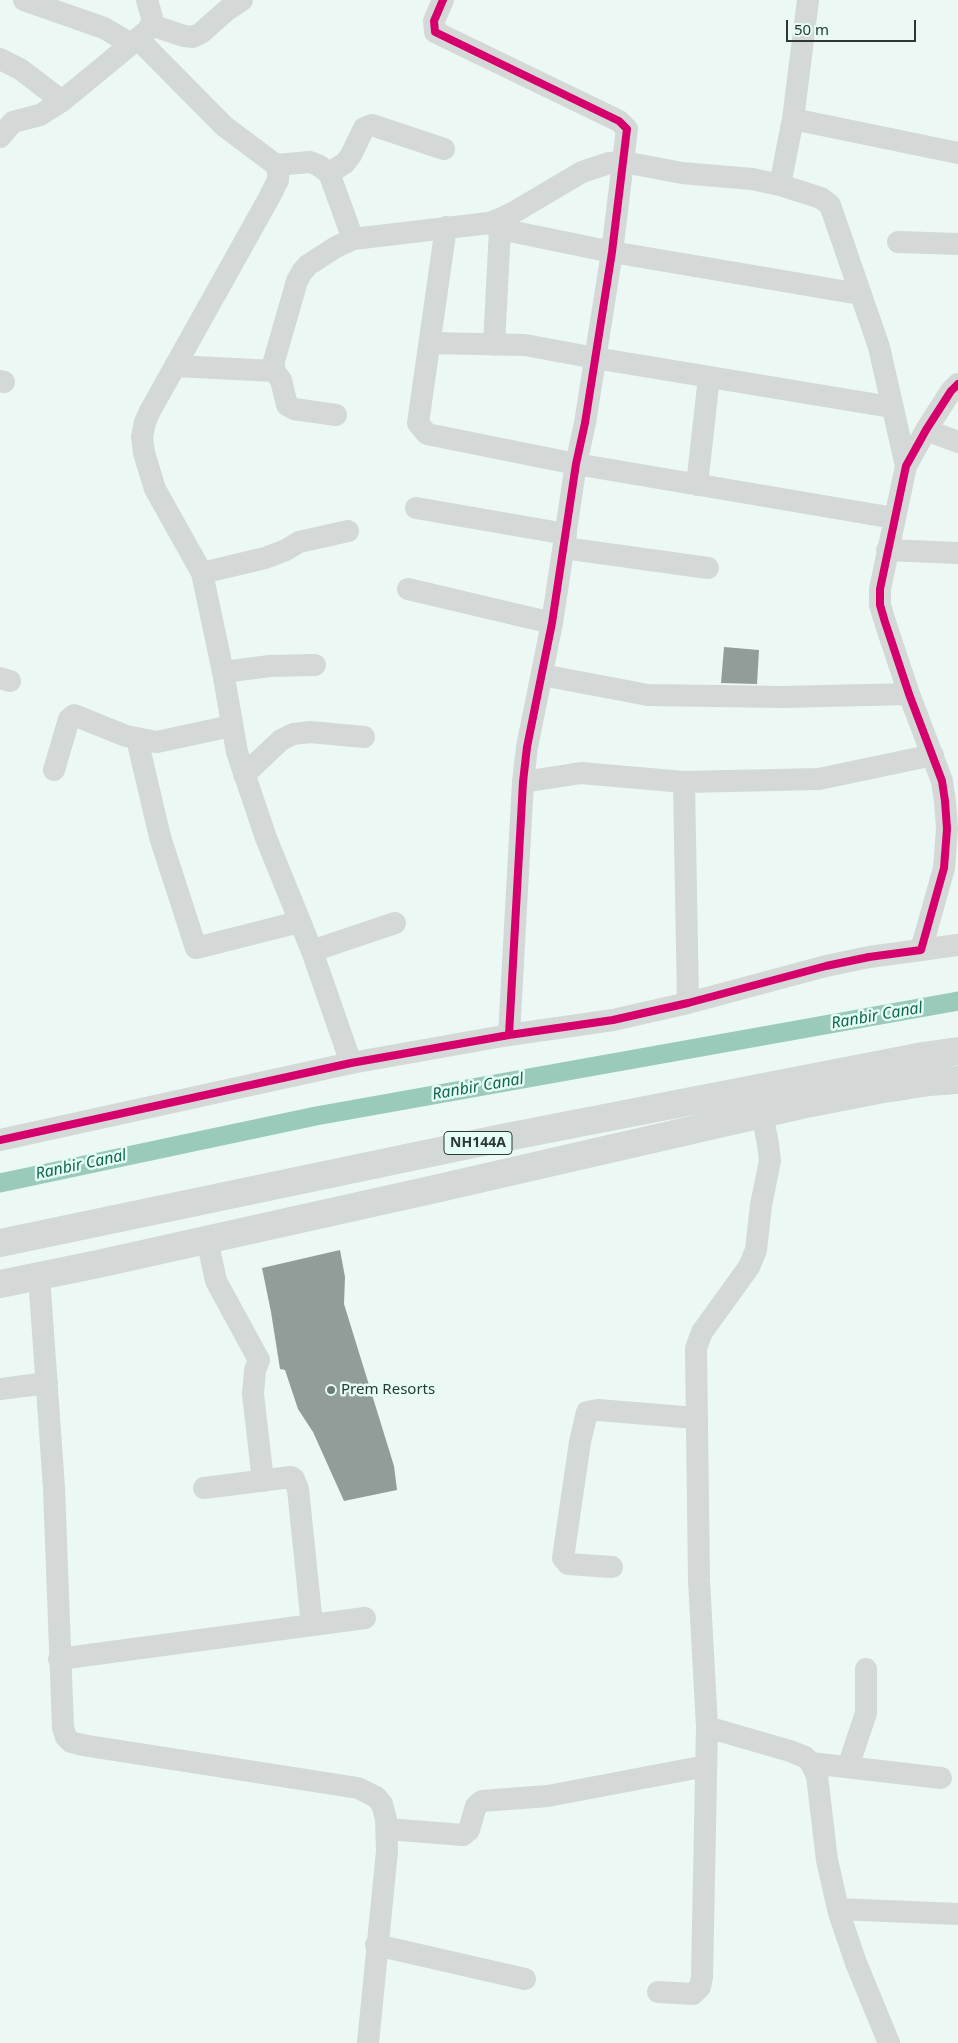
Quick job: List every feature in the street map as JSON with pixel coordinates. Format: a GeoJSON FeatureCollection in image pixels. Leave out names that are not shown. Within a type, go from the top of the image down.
{"type":"FeatureCollection","features":[{"type":"Feature","properties":{"kind":"highway","name":"NH144A"},"geometry":{"type":"LineString","coordinates":[[0,1243],[512,1136],[923,1056],[958,1051]]}},
{"type":"Feature","properties":{"kind":"highway"},"geometry":{"type":"LineString","coordinates":[[0,1284],[762,1114],[878,1090],[929,1082],[958,1080]]}},
{"type":"Feature","properties":{"kind":"street"},"geometry":{"type":"LineString","coordinates":[[24,0],[104,28],[140,36],[193,37],[201,33],[227,10],[242,0]]}},
{"type":"Feature","properties":{"kind":"street"},"geometry":{"type":"LineString","coordinates":[[0,136],[13,122],[40,115],[62,101],[140,36],[152,18],[147,0]]}},
{"type":"Feature","properties":{"kind":"street"},"geometry":{"type":"LineString","coordinates":[[443,0],[434,21],[435,32],[619,121],[627,129],[612,252],[585,423],[576,464],[552,623],[527,747],[509,1035]]}},
{"type":"Feature","properties":{"kind":"street"},"geometry":{"type":"LineString","coordinates":[[780,185],[793,119],[808,0]]}},
{"type":"Feature","properties":{"kind":"street"},"geometry":{"type":"LineString","coordinates":[[140,36],[224,126],[276,165],[278,172],[278,180],[269,198],[150,410],[142,437],[144,454],[155,489],[202,574],[223,672],[231,726],[244,775],[266,838],[312,950],[351,1063]]}},
{"type":"Feature","properties":{"kind":"street"},"geometry":{"type":"LineString","coordinates":[[0,58],[20,69],[62,101]]}},
{"type":"Feature","properties":{"kind":"street"},"geometry":{"type":"LineString","coordinates":[[793,119],[958,153]]}},
{"type":"Feature","properties":{"kind":"street"},"geometry":{"type":"LineString","coordinates":[[329,173],[345,163],[351,156],[364,128],[372,125],[444,149]]}},
{"type":"Feature","properties":{"kind":"street"},"geometry":{"type":"LineString","coordinates":[[276,165],[310,162],[329,173],[353,239]]}},
{"type":"Feature","properties":{"kind":"street"},"geometry":{"type":"LineString","coordinates":[[494,345],[494,226],[502,218],[595,166],[624,162],[682,173],[752,179],[780,185],[822,198],[830,205],[879,347],[906,466]]}},
{"type":"Feature","properties":{"kind":"street"},"geometry":{"type":"LineString","coordinates":[[336,415],[294,409],[287,405],[281,380],[274,371],[276,352],[297,281],[302,272],[308,265],[353,239],[446,227],[494,226],[612,252],[860,294]]}},
{"type":"Feature","properties":{"kind":"street"},"geometry":{"type":"LineString","coordinates":[[446,227],[418,423],[427,434],[576,464],[894,518]]}},
{"type":"Feature","properties":{"kind":"street"},"geometry":{"type":"LineString","coordinates":[[898,242],[958,244]]}},
{"type":"Feature","properties":{"kind":"street"},"geometry":{"type":"LineString","coordinates":[[430,343],[526,345],[892,407]]}},
{"type":"Feature","properties":{"kind":"street"},"geometry":{"type":"LineString","coordinates":[[175,366],[274,371]]}},
{"type":"Feature","properties":{"kind":"street"},"geometry":{"type":"LineString","coordinates":[[698,485],[709,377]]}},
{"type":"Feature","properties":{"kind":"street"},"geometry":{"type":"LineString","coordinates":[[921,950],[944,868],[947,829],[942,781],[909,694],[880,605],[880,589],[906,466],[926,430],[951,391],[958,384]]}},
{"type":"Feature","properties":{"kind":"street"},"geometry":{"type":"LineString","coordinates":[[926,430],[958,442]]}},
{"type":"Feature","properties":{"kind":"street"},"geometry":{"type":"LineString","coordinates":[[416,508],[565,541],[708,568]]}},
{"type":"Feature","properties":{"kind":"street"},"geometry":{"type":"LineString","coordinates":[[202,574],[265,558],[286,550],[299,542],[348,531]]}},
{"type":"Feature","properties":{"kind":"street"},"geometry":{"type":"LineString","coordinates":[[887,550],[958,553]]}},
{"type":"Feature","properties":{"kind":"street"},"geometry":{"type":"LineString","coordinates":[[408,589],[552,623]]}},
{"type":"Feature","properties":{"kind":"street"},"geometry":{"type":"LineString","coordinates":[[223,672],[270,666],[315,665]]}},
{"type":"Feature","properties":{"kind":"street"},"geometry":{"type":"LineString","coordinates":[[542,675],[648,695],[782,697],[909,694]]}},
{"type":"Feature","properties":{"kind":"street"},"geometry":{"type":"LineString","coordinates":[[54,770],[68,719],[74,715],[137,739],[157,742],[231,726]]}},
{"type":"Feature","properties":{"kind":"street"},"geometry":{"type":"LineString","coordinates":[[244,775],[281,740],[293,734],[310,732],[364,737]]}},
{"type":"Feature","properties":{"kind":"street"},"geometry":{"type":"LineString","coordinates":[[137,739],[160,837],[196,948],[299,922]]}},
{"type":"Feature","properties":{"kind":"street"},"geometry":{"type":"LineString","coordinates":[[524,782],[581,773],[684,782],[819,779],[933,755]]}},
{"type":"Feature","properties":{"kind":"street"},"geometry":{"type":"LineString","coordinates":[[684,782],[688,1004]]}},
{"type":"Feature","properties":{"kind":"street"},"geometry":{"type":"LineString","coordinates":[[312,950],[395,923]]}},
{"type":"Feature","properties":{"kind":"street"},"geometry":{"type":"LineString","coordinates":[[0,1140],[351,1063],[509,1035],[613,1020],[688,1004],[826,966],[870,957],[958,945]]}},
{"type":"Feature","properties":{"kind":"street"},"geometry":{"type":"LineString","coordinates":[[658,1992],[693,1994],[700,1987],[707,1727],[699,1580],[696,1418],[698,1341],[702,1332],[749,1267],[756,1250],[761,1205],[770,1161],[762,1114]]}},
{"type":"Feature","properties":{"kind":"street"},"geometry":{"type":"LineString","coordinates":[[207,1239],[216,1281],[260,1360],[255,1370],[253,1394],[263,1481]]}},
{"type":"Feature","properties":{"kind":"street"},"geometry":{"type":"LineString","coordinates":[[40,1276],[54,1488],[59,1659],[63,1728],[66,1737],[71,1742],[92,1747],[358,1788],[376,1797],[382,1804],[386,1819],[387,1851],[376,1945],[368,2043]]}},
{"type":"Feature","properties":{"kind":"street"},"geometry":{"type":"LineString","coordinates":[[0,1389],[47,1383]]}},
{"type":"Feature","properties":{"kind":"street"},"geometry":{"type":"LineString","coordinates":[[612,1567],[568,1564],[563,1558],[580,1442],[587,1412],[598,1410],[696,1418]]}},
{"type":"Feature","properties":{"kind":"street"},"geometry":{"type":"LineString","coordinates":[[204,1488],[291,1477],[296,1482],[312,1625]]}},
{"type":"Feature","properties":{"kind":"street"},"geometry":{"type":"LineString","coordinates":[[59,1659],[365,1618]]}},
{"type":"Feature","properties":{"kind":"street"},"geometry":{"type":"LineString","coordinates":[[848,1767],[866,1713],[866,1669]]}},
{"type":"Feature","properties":{"kind":"street"},"geometry":{"type":"LineString","coordinates":[[707,1727],[790,1751],[805,1757],[811,1763],[817,1776],[827,1860],[838,1909],[856,1963],[889,2043]]}},
{"type":"Feature","properties":{"kind":"street"},"geometry":{"type":"LineString","coordinates":[[811,1763],[941,1778]]}},
{"type":"Feature","properties":{"kind":"street"},"geometry":{"type":"LineString","coordinates":[[386,1829],[463,1835],[470,1830],[476,1806],[482,1801],[548,1796],[706,1766]]}},
{"type":"Feature","properties":{"kind":"street"},"geometry":{"type":"LineString","coordinates":[[838,1909],[958,1914]]}},
{"type":"Feature","properties":{"kind":"street"},"geometry":{"type":"LineString","coordinates":[[376,1945],[525,1979]]}},
{"type":"Feature","properties":{"kind":"building"},"geometry":{"type":"Polygon","coordinates":[[[724,647],[759,650],[757,684],[721,683],[724,647]]]}},
{"type":"Feature","properties":{"kind":"building","name":"Prem Resorts"},"geometry":{"type":"Polygon","coordinates":[[[340,1250],[345,1277],[344,1304],[394,1466],[397,1490],[344,1501],[313,1432],[298,1409],[285,1370],[280,1369],[262,1268],[340,1250]]]}},
{"type":"Feature","properties":{"kind":"waterway","name":"Ranbir Canal"},"geometry":{"type":"LineString","coordinates":[[0,1183],[316,1116],[958,1001]]}},
{"type":"Feature","properties":{"kind":"cycle path"},"geometry":{"type":"LineString","coordinates":[[443,0],[434,21],[435,32],[619,121],[627,129],[612,252],[585,423],[576,464],[552,623],[527,747],[523,782],[509,1035]]}},
{"type":"Feature","properties":{"kind":"cycle path"},"geometry":{"type":"LineString","coordinates":[[0,1140],[351,1063],[509,1035],[613,1020],[688,1003],[826,966],[869,957],[921,950],[944,868],[947,829],[945,801],[942,781],[909,694],[885,622],[880,605],[880,589],[906,466],[926,430],[951,391],[958,384]]}},
{"type":"Feature","properties":{"kind":"place","name":"Prem Resorts"},"geometry":{"type":"Point","coordinates":[331,1390]}}]}
